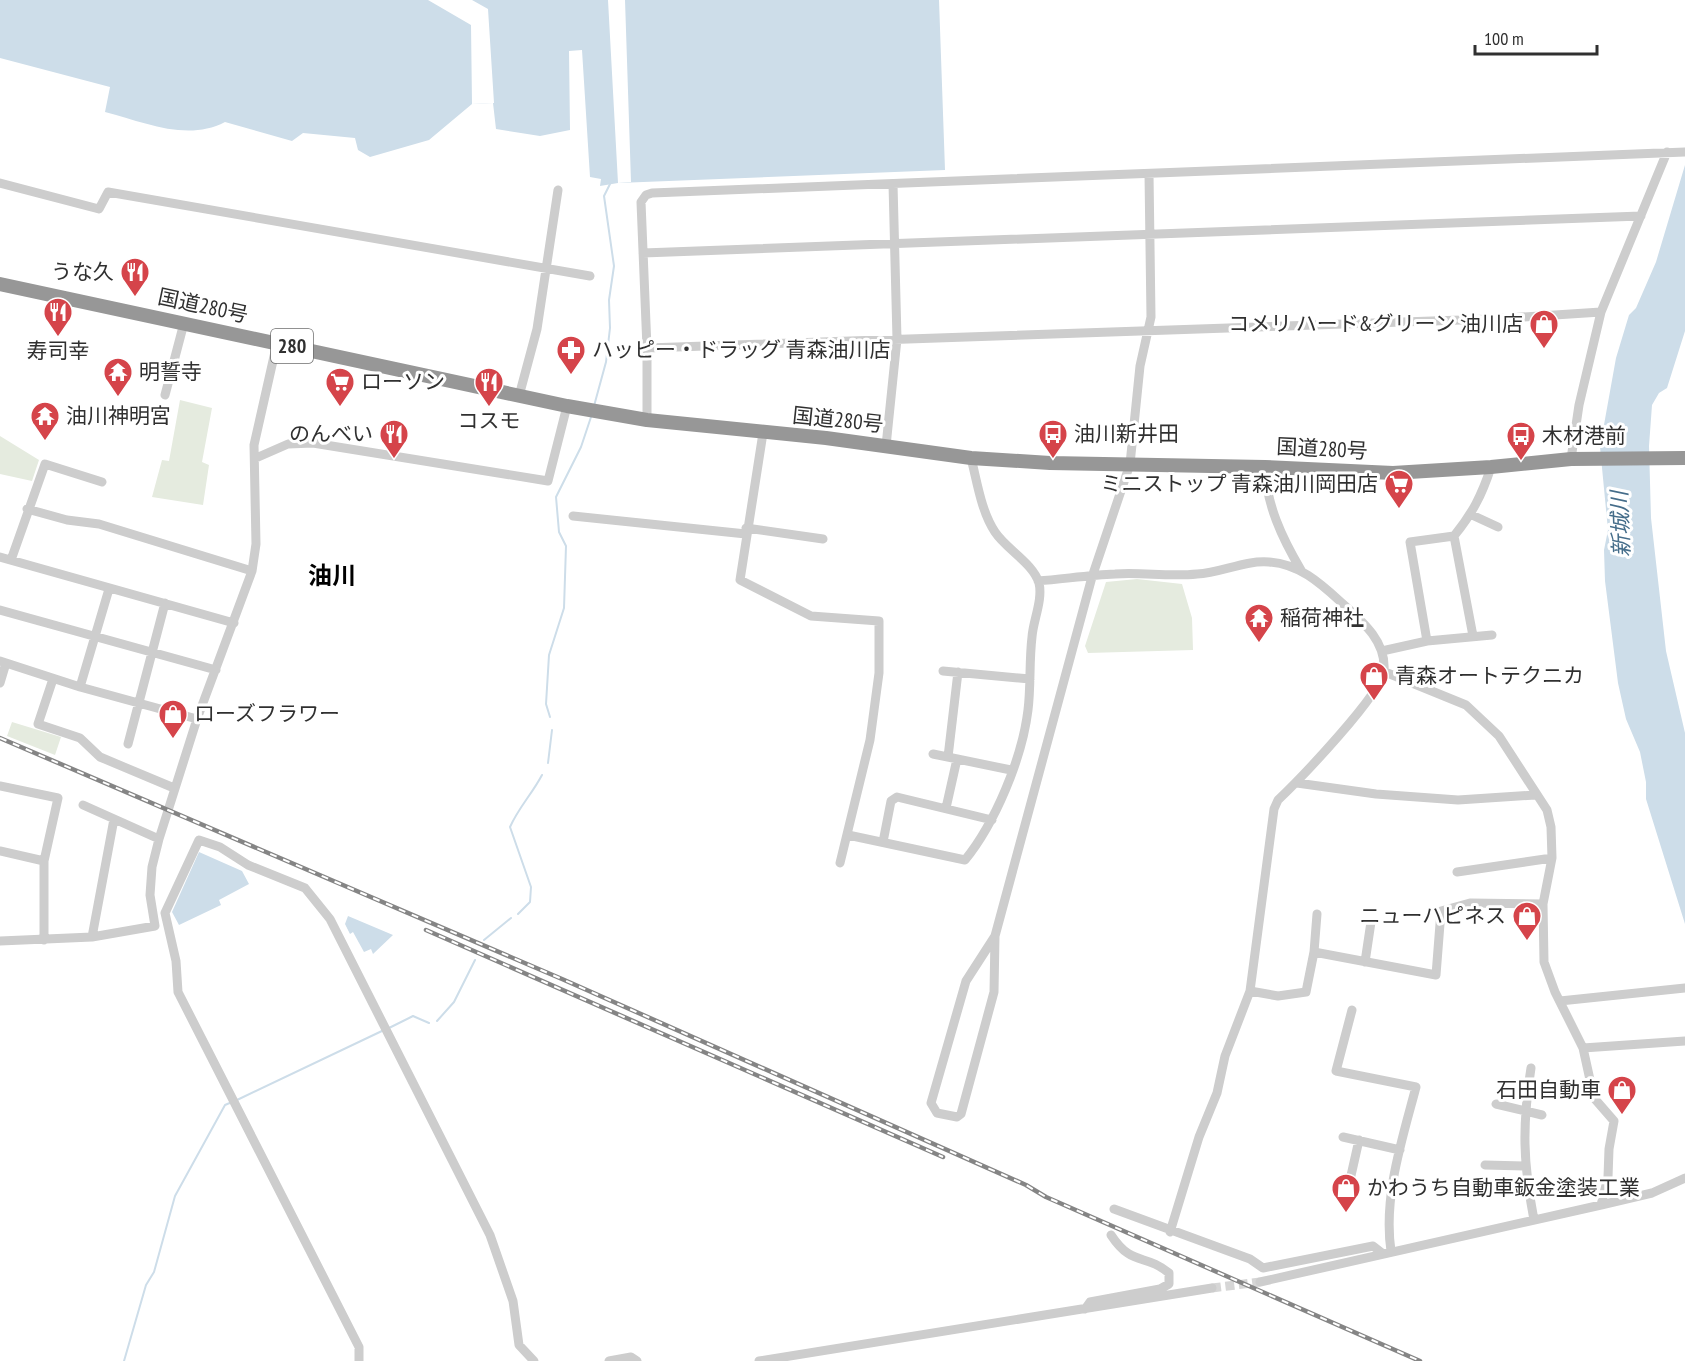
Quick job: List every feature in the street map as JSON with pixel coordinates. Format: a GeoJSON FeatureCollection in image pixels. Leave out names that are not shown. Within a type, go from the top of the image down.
{"type":"FeatureCollection","features":[{"type":"Feature","properties":{"kind":"highway","name":"国道280号"},"geometry":{"type":"LineString","coordinates":[[0,284],[567,406],[647,420],[886,446],[971,458],[1393,473],[1571,459],[1685,458]]}},
{"type":"Feature","properties":{"kind":"street"},"geometry":{"type":"LineString","coordinates":[[1571,459],[1579,405],[1602,312],[1667,152]]}},
{"type":"Feature","properties":{"kind":"street"},"geometry":{"type":"LineString","coordinates":[[647,420],[647,348],[641,202],[646,195],[652,193],[1682,152]]}},
{"type":"Feature","properties":{"kind":"street"},"geometry":{"type":"LineString","coordinates":[[994,936],[966,981],[931,1103],[938,1113],[957,1118],[961,1114],[994,992],[994,936],[1092,577],[1130,464],[1140,366],[1151,317],[1149,174]]}},
{"type":"Feature","properties":{"kind":"street"},"geometry":{"type":"LineString","coordinates":[[0,183],[99,209],[108,192],[590,276]]}},
{"type":"Feature","properties":{"kind":"street"},"geometry":{"type":"LineString","coordinates":[[886,446],[897,339],[892,184]]}},
{"type":"Feature","properties":{"kind":"street"},"geometry":{"type":"LineString","coordinates":[[519,396],[537,329],[558,190]]}},
{"type":"Feature","properties":{"kind":"street"},"geometry":{"type":"LineString","coordinates":[[643,254],[1641,216]]}},
{"type":"Feature","properties":{"kind":"street"},"geometry":{"type":"LineString","coordinates":[[647,348],[1491,319],[1602,312]]}},
{"type":"Feature","properties":{"kind":"street"},"geometry":{"type":"LineString","coordinates":[[165,394],[184,323]]}},
{"type":"Feature","properties":{"kind":"street"},"geometry":{"type":"LineString","coordinates":[[0,941],[92,937],[155,926],[150,896],[152,867],[159,839],[197,719],[252,571],[256,544],[254,445],[277,343]]}},
{"type":"Feature","properties":{"kind":"street"},"geometry":{"type":"LineString","coordinates":[[256,458],[288,444],[305,443],[548,481],[567,406]]}},
{"type":"Feature","properties":{"kind":"street"},"geometry":{"type":"LineString","coordinates":[[763,433],[740,580],[811,616],[879,621],[879,673],[870,740],[861,769],[840,863]]}},
{"type":"Feature","properties":{"kind":"street"},"geometry":{"type":"LineString","coordinates":[[848,835],[965,860],[992,820],[1011,770],[1028,712],[1038,581],[1001,540],[989,521],[971,458]]}},
{"type":"Feature","properties":{"kind":"street"},"geometry":{"type":"LineString","coordinates":[[11,560],[27,509],[45,464],[102,482]]}},
{"type":"Feature","properties":{"kind":"street"},"geometry":{"type":"LineString","coordinates":[[1265,467],[1266,489],[1284,540],[1301,570]]}},
{"type":"Feature","properties":{"kind":"street"},"geometry":{"type":"LineString","coordinates":[[1427,641],[1410,542],[1454,536],[1472,514],[1483,494],[1491,467]]}},
{"type":"Feature","properties":{"kind":"street"},"geometry":{"type":"LineString","coordinates":[[27,509],[67,520],[99,524],[252,571]]}},
{"type":"Feature","properties":{"kind":"street"},"geometry":{"type":"LineString","coordinates":[[1472,514],[1498,527]]}},
{"type":"Feature","properties":{"kind":"street"},"geometry":{"type":"LineString","coordinates":[[573,516],[823,539]]}},
{"type":"Feature","properties":{"kind":"street"},"geometry":{"type":"LineString","coordinates":[[1454,536],[1473,636]]}},
{"type":"Feature","properties":{"kind":"street"},"geometry":{"type":"LineString","coordinates":[[0,557],[234,623]]}},
{"type":"Feature","properties":{"kind":"street"},"geometry":{"type":"LineString","coordinates":[[1038,581],[1116,573],[1160,577],[1201,574],[1268,561],[1301,570],[1317,580],[1366,627],[1376,638],[1382,651],[1385,672],[1350,723],[1297,783],[1278,800],[1274,809],[1250,991],[1225,1056],[1217,1093],[1206,1119],[1170,1232]]}},
{"type":"Feature","properties":{"kind":"street"},"geometry":{"type":"LineString","coordinates":[[80,687],[109,589]]}},
{"type":"Feature","properties":{"kind":"street"},"geometry":{"type":"LineString","coordinates":[[128,744],[165,603]]}},
{"type":"Feature","properties":{"kind":"street"},"geometry":{"type":"LineString","coordinates":[[0,610],[216,670]]}},
{"type":"Feature","properties":{"kind":"street"},"geometry":{"type":"LineString","coordinates":[[1382,651],[1427,641],[1492,635]]}},
{"type":"Feature","properties":{"kind":"street"},"geometry":{"type":"LineString","coordinates":[[0,683],[3,662],[80,687],[197,719]]}},
{"type":"Feature","properties":{"kind":"street"},"geometry":{"type":"LineString","coordinates":[[943,671],[1030,679]]}},
{"type":"Feature","properties":{"kind":"street"},"geometry":{"type":"LineString","coordinates":[[946,808],[953,758],[958,672]]}},
{"type":"Feature","properties":{"kind":"street"},"geometry":{"type":"LineString","coordinates":[[1385,672],[1466,705],[1499,736],[1535,795],[1543,803],[1550,818],[1552,858],[1544,904],[1544,962],[1583,1048],[1594,1098],[1614,1121],[1609,1149],[1608,1178],[1601,1205]]}},
{"type":"Feature","properties":{"kind":"street"},"geometry":{"type":"LineString","coordinates":[[53,679],[38,724],[80,738],[100,757],[174,788]]}},
{"type":"Feature","properties":{"kind":"street"},"geometry":{"type":"LineString","coordinates":[[933,754],[1011,770]]}},
{"type":"Feature","properties":{"kind":"street"},"geometry":{"type":"LineString","coordinates":[[1297,783],[1368,793],[1458,800],[1535,795]]}},
{"type":"Feature","properties":{"kind":"street"},"geometry":{"type":"LineString","coordinates":[[0,786],[58,798],[44,861],[44,940]]}},
{"type":"Feature","properties":{"kind":"street"},"geometry":{"type":"LineString","coordinates":[[883,842],[891,801],[897,797],[992,820]]}},
{"type":"Feature","properties":{"kind":"street"},"geometry":{"type":"LineString","coordinates":[[83,805],[159,839]]}},
{"type":"Feature","properties":{"kind":"street"},"geometry":{"type":"LineString","coordinates":[[92,937],[114,819]]}},
{"type":"Feature","properties":{"kind":"street"},"geometry":{"type":"LineString","coordinates":[[358,1361],[358,1347],[178,992],[177,961],[165,913],[199,840],[305,888],[330,919],[490,1235],[513,1301],[519,1346],[534,1361]]}},
{"type":"Feature","properties":{"kind":"street"},"geometry":{"type":"LineString","coordinates":[[0,851],[44,861]]}},
{"type":"Feature","properties":{"kind":"street"},"geometry":{"type":"LineString","coordinates":[[1457,872],[1552,858]]}},
{"type":"Feature","properties":{"kind":"street"},"geometry":{"type":"LineString","coordinates":[[1314,952],[1436,975],[1441,911],[1470,903],[1544,904]]}},
{"type":"Feature","properties":{"kind":"street"},"geometry":{"type":"LineString","coordinates":[[1250,991],[1278,996],[1306,992],[1314,952],[1317,914]]}},
{"type":"Feature","properties":{"kind":"street"},"geometry":{"type":"LineString","coordinates":[[1365,962],[1371,922]]}},
{"type":"Feature","properties":{"kind":"street"},"geometry":{"type":"LineString","coordinates":[[1560,1001],[1685,988]]}},
{"type":"Feature","properties":{"kind":"street"},"geometry":{"type":"LineString","coordinates":[[1352,1010],[1336,1071],[1416,1087],[1400,1150],[1390,1206],[1387,1252]]}},
{"type":"Feature","properties":{"kind":"street"},"geometry":{"type":"LineString","coordinates":[[1583,1048],[1685,1041]]}},
{"type":"Feature","properties":{"kind":"street"},"geometry":{"type":"LineString","coordinates":[[1531,1068],[1525,1111],[1524,1167],[1533,1220]]}},
{"type":"Feature","properties":{"kind":"street"},"geometry":{"type":"LineString","coordinates":[[1496,1104],[1542,1115]]}},
{"type":"Feature","properties":{"kind":"street"},"geometry":{"type":"LineString","coordinates":[[1343,1137],[1400,1150]]}},
{"type":"Feature","properties":{"kind":"street"},"geometry":{"type":"LineString","coordinates":[[1350,1180],[1359,1140]]}},
{"type":"Feature","properties":{"kind":"street"},"geometry":{"type":"LineString","coordinates":[[1485,1165],[1524,1167]]}},
{"type":"Feature","properties":{"kind":"street"},"geometry":{"type":"LineString","coordinates":[[1260,1282],[1652,1193],[1685,1178]]}},
{"type":"Feature","properties":{"kind":"street"},"geometry":{"type":"LineString","coordinates":[[1114,1209],[1170,1232],[1250,1260],[1263,1268],[1373,1246],[1387,1252]]}},
{"type":"Feature","properties":{"kind":"street"},"geometry":{"type":"LineString","coordinates":[[1085,1309],[1090,1302],[1160,1289],[1169,1284],[1169,1273],[1158,1264],[1134,1259],[1120,1249],[1111,1235]]}},
{"type":"Feature","properties":{"kind":"street"},"geometry":{"type":"LineString","coordinates":[[759,1361],[1212,1288]]}},
{"type":"Feature","properties":{"kind":"street"},"geometry":{"type":"LineString","coordinates":[[609,1361],[631,1357],[637,1361]]}},
{"type":"Feature","properties":{"kind":"shaded area"},"geometry":{"type":"Polygon","coordinates":[[[180,400],[212,408],[202,462],[209,465],[203,505],[152,497],[162,460],[169,461],[180,400]]]}},
{"type":"Feature","properties":{"kind":"shaded area"},"geometry":{"type":"Polygon","coordinates":[[[0,436],[39,460],[32,481],[0,474],[0,436]]]}},
{"type":"Feature","properties":{"kind":"shaded area"},"geometry":{"type":"Polygon","coordinates":[[[1137,579],[1182,584],[1192,618],[1193,650],[1088,653],[1085,646],[1106,582],[1137,579]]]}},
{"type":"Feature","properties":{"kind":"shaded area"},"geometry":{"type":"Polygon","coordinates":[[[12,722],[61,737],[55,755],[7,736],[12,722]]]}},
{"type":"Feature","properties":{"kind":"water"},"geometry":{"type":"Polygon","coordinates":[[[0,0],[939,0],[945,170],[618,183],[600,186],[601,179],[590,177],[582,50],[569,51],[570,130],[540,136],[496,129],[493,103],[472,104],[429,140],[370,157],[358,150],[355,138],[303,133],[292,141],[225,122],[211,128],[196,130],[165,128],[105,112],[110,87],[0,58],[0,0]]]}},
{"type":"Feature","properties":{"kind":"water","name":"新城川"},"geometry":{"type":"Polygon","coordinates":[[[1685,165],[1685,331],[1667,388],[1659,393],[1652,405],[1649,446],[1651,518],[1666,651],[1685,733],[1685,924],[1646,799],[1646,782],[1640,752],[1626,719],[1618,683],[1605,581],[1604,550],[1608,530],[1600,447],[1616,358],[1629,315],[1636,308],[1656,262],[1685,165]]]}},
{"type":"Feature","properties":{"kind":"water"},"geometry":{"type":"Polygon","coordinates":[[[199,852],[242,871],[249,884],[219,900],[221,905],[179,925],[172,912],[199,852]]]}},
{"type":"Feature","properties":{"kind":"water"},"geometry":{"type":"Polygon","coordinates":[[[348,916],[393,935],[373,954],[371,949],[364,952],[353,932],[350,934],[345,924],[348,916]]]}},
{"type":"Feature","properties":{"kind":"pier"},"geometry":{"type":"Polygon","coordinates":[[[428,0],[472,0],[488,9],[494,103],[472,104],[471,25],[428,0]]]}},
{"type":"Feature","properties":{"kind":"pier"},"geometry":{"type":"Polygon","coordinates":[[[608,0],[625,0],[631,182],[618,183],[608,0]]]}},
{"type":"Feature","properties":{"kind":"waterway"},"geometry":{"type":"LineString","coordinates":[[594,406],[606,362],[610,328],[609,300],[614,266],[604,196],[610,184]]}},
{"type":"Feature","properties":{"kind":"waterway"},"geometry":{"type":"LineString","coordinates":[[550,717],[546,704],[549,655],[564,608],[566,546],[559,532],[556,497],[581,447],[592,414]]}},
{"type":"Feature","properties":{"kind":"waterway"},"geometry":{"type":"LineString","coordinates":[[548,763],[552,730]]}},
{"type":"Feature","properties":{"kind":"waterway"},"geometry":{"type":"LineString","coordinates":[[518,914],[530,902],[531,887],[510,827],[542,775]]}},
{"type":"Feature","properties":{"kind":"waterway"},"geometry":{"type":"LineString","coordinates":[[484,940],[511,918]]}},
{"type":"Feature","properties":{"kind":"waterway"},"geometry":{"type":"LineString","coordinates":[[437,1021],[454,1002],[475,960]]}},
{"type":"Feature","properties":{"kind":"waterway"},"geometry":{"type":"LineString","coordinates":[[389,1028],[413,1016],[429,1023]]}},
{"type":"Feature","properties":{"kind":"waterway"},"geometry":{"type":"LineString","coordinates":[[237,1100],[384,1030]]}},
{"type":"Feature","properties":{"kind":"waterway"},"geometry":{"type":"LineString","coordinates":[[124,1361],[146,1285],[154,1272],[175,1196],[225,1105],[232,1102]]}},
{"type":"Feature","properties":{"kind":"tunnel"},"geometry":{"type":"LineString","coordinates":[[1212,1288],[1260,1282]]}},
{"type":"Feature","properties":{"kind":"railway"},"geometry":{"type":"LineString","coordinates":[[0,738],[562,979],[1026,1185],[1046,1197],[1420,1361]]}},
{"type":"Feature","properties":{"kind":"railway"},"geometry":{"type":"LineString","coordinates":[[426,930],[943,1157]]}},
{"type":"Feature","properties":{"kind":"place","name":"うな久"},"geometry":{"type":"Point","coordinates":[135,298]}},
{"type":"Feature","properties":{"kind":"place","name":"寿司幸"},"geometry":{"type":"Point","coordinates":[58,338]}},
{"type":"Feature","properties":{"kind":"place","name":"コメリ ハード&グリーン 油川店"},"geometry":{"type":"Point","coordinates":[1544,350]}},
{"type":"Feature","properties":{"kind":"place","name":"ハッピー・ドラッグ 青森油川店"},"geometry":{"type":"Point","coordinates":[571,376]}},
{"type":"Feature","properties":{"kind":"place","name":"明誓寺"},"geometry":{"type":"Point","coordinates":[118,398]}},
{"type":"Feature","properties":{"kind":"place","name":"ローソン"},"geometry":{"type":"Point","coordinates":[340,408]}},
{"type":"Feature","properties":{"kind":"place","name":"コスモ"},"geometry":{"type":"Point","coordinates":[489,408]}},
{"type":"Feature","properties":{"kind":"place","name":"油川神明宮"},"geometry":{"type":"Point","coordinates":[45,442]}},
{"type":"Feature","properties":{"kind":"place","name":"のんべい"},"geometry":{"type":"Point","coordinates":[394,460]}},
{"type":"Feature","properties":{"kind":"place","name":"油川新井田"},"geometry":{"type":"Point","coordinates":[1053,460]}},
{"type":"Feature","properties":{"kind":"place","name":"木材港前"},"geometry":{"type":"Point","coordinates":[1521,462]}},
{"type":"Feature","properties":{"kind":"place","name":"ミニストップ 青森油川岡田店"},"geometry":{"type":"Point","coordinates":[1399,510]}},
{"type":"Feature","properties":{"kind":"place","name":"稲荷神社"},"geometry":{"type":"Point","coordinates":[1259,644]}},
{"type":"Feature","properties":{"kind":"place","name":"青森オートテクニカ"},"geometry":{"type":"Point","coordinates":[1374,702]}},
{"type":"Feature","properties":{"kind":"place","name":"ローズフラワー"},"geometry":{"type":"Point","coordinates":[173,740]}},
{"type":"Feature","properties":{"kind":"place","name":"ニューハピネス"},"geometry":{"type":"Point","coordinates":[1527,942]}},
{"type":"Feature","properties":{"kind":"place","name":"石田自動車"},"geometry":{"type":"Point","coordinates":[1622,1116]}},
{"type":"Feature","properties":{"kind":"place","name":"かわうち自動車鈑金塗装工業"},"geometry":{"type":"Point","coordinates":[1346,1214]}},
{"type":"Feature","properties":{"kind":"district","name":"油川"},"geometry":{"type":"Point","coordinates":[332,576]}}]}
